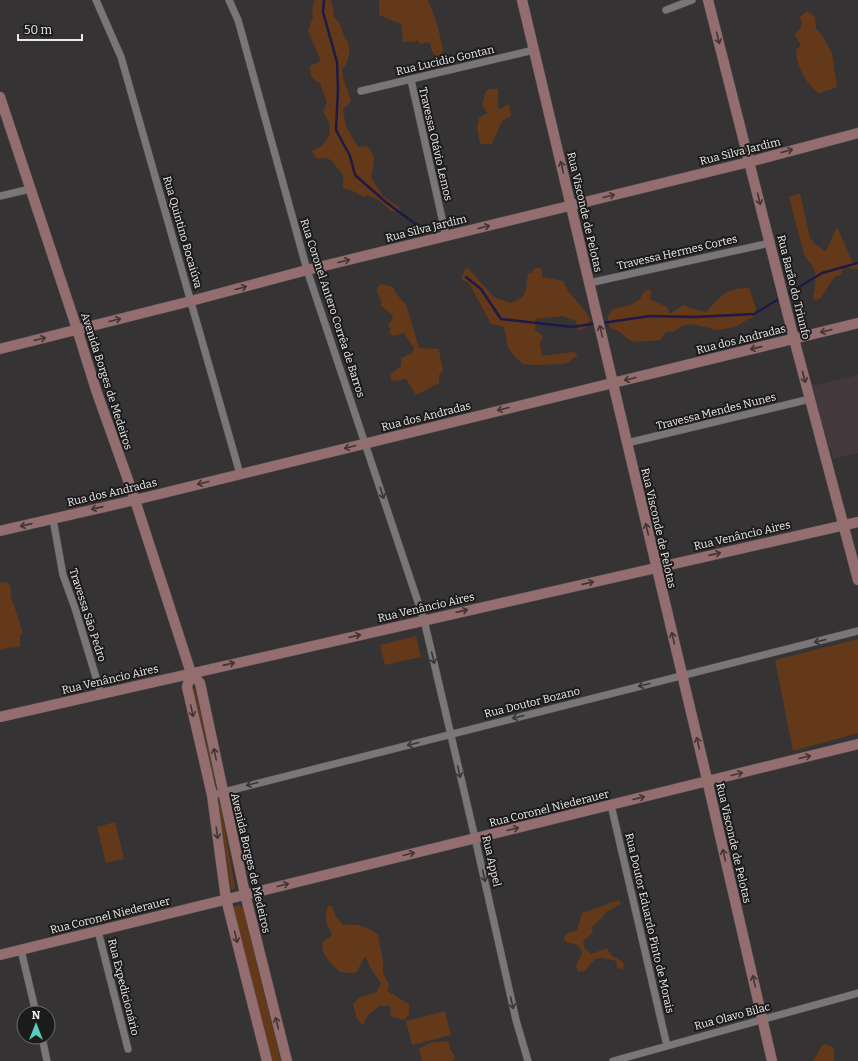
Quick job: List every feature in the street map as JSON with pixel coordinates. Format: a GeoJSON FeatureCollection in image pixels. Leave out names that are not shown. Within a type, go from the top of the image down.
{"type":"FeatureCollection","features":[{"type":"Feature","properties":{"kind":"street","name":"Rua Quintino Bocaiúva"},"geometry":{"type":"LineString","coordinates":[[96,0],[121,57],[240,474]]}},
{"type":"Feature","properties":{"kind":"street","name":"Rua Coronel Antero Corrêa de Barros"},"geometry":{"type":"LineString","coordinates":[[228,0],[238,20],[307,270],[424,620]]}},
{"type":"Feature","properties":{"kind":"street","name":"Rua Visconde de Pelotas"},"geometry":{"type":"LineString","coordinates":[[522,0],[772,1061]]}},
{"type":"Feature","properties":{"kind":"street"},"geometry":{"type":"LineString","coordinates":[[666,10],[692,0]]}},
{"type":"Feature","properties":{"kind":"street","name":"Rua Barão do Triunfo"},"geometry":{"type":"LineString","coordinates":[[708,0],[794,339],[858,580]]}},
{"type":"Feature","properties":{"kind":"street","name":"Rua Lucidio Gontan"},"geometry":{"type":"LineString","coordinates":[[361,91],[534,50]]}},
{"type":"Feature","properties":{"kind":"street","name":"Travessa Otávio Lemos"},"geometry":{"type":"LineString","coordinates":[[411,80],[446,236]]}},
{"type":"Feature","properties":{"kind":"street","name":"Avenida Borges de Medeiros"},"geometry":{"type":"LineString","coordinates":[[0,97],[96,390],[135,500],[191,673],[200,682],[245,894],[287,1061]]}},
{"type":"Feature","properties":{"kind":"street","name":"Rua Silva Jardim"},"geometry":{"type":"LineString","coordinates":[[0,349],[307,270],[749,162],[858,133]]}},
{"type":"Feature","properties":{"kind":"street"},"geometry":{"type":"LineString","coordinates":[[0,196],[30,189]]}},
{"type":"Feature","properties":{"kind":"street","name":"Travessa Hermes Cortes"},"geometry":{"type":"LineString","coordinates":[[589,283],[770,243]]}},
{"type":"Feature","properties":{"kind":"street","name":"Rua dos Andradas"},"geometry":{"type":"LineString","coordinates":[[0,531],[135,500],[858,324]]}},
{"type":"Feature","properties":{"kind":"street","name":"Travessa Mendes Nunes"},"geometry":{"type":"LineString","coordinates":[[627,443],[810,399]]}},
{"type":"Feature","properties":{"kind":"street","name":"Travessa São Pedro"},"geometry":{"type":"LineString","coordinates":[[53,519],[62,575],[75,608],[101,694]]}},
{"type":"Feature","properties":{"kind":"street","name":"Rua Venâncio Aires"},"geometry":{"type":"LineString","coordinates":[[0,717],[858,522]]}},
{"type":"Feature","properties":{"kind":"street","name":"Rua Appel"},"geometry":{"type":"LineString","coordinates":[[424,620],[516,1020],[528,1061]]}},
{"type":"Feature","properties":{"kind":"street","name":"Rua Doutor Bozano"},"geometry":{"type":"LineString","coordinates":[[212,794],[858,631]]}},
{"type":"Feature","properties":{"kind":"street","name":"Avenida Borges de Medeiros"},"geometry":{"type":"LineString","coordinates":[[191,673],[187,687],[212,794],[226,899],[267,1061]]}},
{"type":"Feature","properties":{"kind":"street","name":"Rua Coronel Niederauer"},"geometry":{"type":"LineString","coordinates":[[0,955],[858,744]]}},
{"type":"Feature","properties":{"kind":"street","name":"Rua Doutor Eduardo Pinto de Morais"},"geometry":{"type":"LineString","coordinates":[[611,805],[667,1046]]}},
{"type":"Feature","properties":{"kind":"street","name":"Rua Expedicionário"},"geometry":{"type":"LineString","coordinates":[[98,931],[128,1049]]}},
{"type":"Feature","properties":{"kind":"street"},"geometry":{"type":"LineString","coordinates":[[21,950],[34,1005]]}},
{"type":"Feature","properties":{"kind":"street","name":"Rua Olavo Bilac"},"geometry":{"type":"LineString","coordinates":[[613,1061],[858,993]]}},
{"type":"Feature","properties":{"kind":"street"},"geometry":{"type":"LineString","coordinates":[[44,1045],[47,1061]]}},
{"type":"Feature","properties":{"kind":"shaded area"},"geometry":{"type":"Polygon","coordinates":[[[315,0],[331,0],[334,13],[333,16],[340,24],[349,47],[347,63],[342,69],[343,78],[351,100],[343,109],[346,127],[358,147],[367,146],[370,150],[374,160],[371,177],[383,196],[399,207],[400,211],[391,211],[380,201],[367,195],[363,197],[355,192],[343,188],[343,175],[332,161],[327,158],[317,159],[311,151],[322,146],[330,135],[329,122],[323,110],[327,103],[320,83],[314,80],[312,76],[310,66],[321,61],[308,31],[313,17],[312,8],[315,0]]]}},
{"type":"Feature","properties":{"kind":"shaded area"},"geometry":{"type":"Polygon","coordinates":[[[379,0],[428,0],[436,21],[443,58],[436,57],[431,49],[431,44],[427,42],[421,44],[417,40],[415,42],[403,42],[401,24],[379,15],[379,0]]]}},
{"type":"Feature","properties":{"kind":"shaded area"},"geometry":{"type":"Polygon","coordinates":[[[807,11],[815,17],[816,28],[824,38],[832,54],[837,87],[820,94],[806,80],[796,55],[796,49],[801,46],[795,35],[800,29],[802,23],[800,17],[807,11]]]}},
{"type":"Feature","properties":{"kind":"shaded area"},"geometry":{"type":"Polygon","coordinates":[[[490,89],[498,89],[498,108],[501,109],[509,104],[511,116],[502,121],[492,144],[480,144],[477,128],[479,118],[487,113],[482,104],[486,91],[490,89]]]}},
{"type":"Feature","properties":{"kind":"shaded area"},"geometry":{"type":"Polygon","coordinates":[[[800,193],[810,238],[816,245],[826,251],[837,227],[853,263],[858,263],[858,269],[845,268],[839,276],[835,277],[820,299],[815,300],[813,297],[816,281],[814,268],[804,254],[789,197],[800,193]]]}},
{"type":"Feature","properties":{"kind":"shaded area"},"geometry":{"type":"Polygon","coordinates":[[[467,267],[494,297],[511,303],[521,298],[526,289],[528,274],[535,268],[540,268],[542,270],[542,277],[563,281],[568,291],[591,320],[585,328],[578,331],[576,321],[562,316],[536,319],[535,330],[543,336],[540,344],[542,356],[574,352],[578,355],[567,363],[562,364],[523,364],[508,348],[504,327],[491,324],[469,283],[461,279],[467,267]]]}},
{"type":"Feature","properties":{"kind":"shaded area"},"geometry":{"type":"Polygon","coordinates":[[[381,284],[393,287],[398,296],[406,304],[419,348],[439,349],[443,370],[439,375],[439,383],[416,395],[406,379],[393,381],[391,379],[391,374],[401,366],[401,358],[412,353],[414,348],[404,333],[394,336],[389,333],[391,329],[388,326],[393,318],[391,314],[380,305],[382,302],[376,290],[381,284]]]}},
{"type":"Feature","properties":{"kind":"shaded area"},"geometry":{"type":"Polygon","coordinates":[[[749,288],[756,308],[754,316],[735,327],[717,330],[692,324],[682,326],[673,332],[666,332],[660,340],[635,342],[611,328],[608,322],[608,316],[613,309],[631,305],[640,299],[643,293],[649,289],[651,292],[650,299],[667,307],[670,314],[683,305],[706,312],[727,292],[731,290],[749,288]]]}},
{"type":"Feature","properties":{"kind":"shaded area"},"geometry":{"type":"Polygon","coordinates":[[[858,375],[858,453],[833,459],[813,386],[858,375]]]}},
{"type":"Feature","properties":{"kind":"shaded area"},"geometry":{"type":"Polygon","coordinates":[[[0,583],[9,583],[12,595],[10,597],[23,634],[20,635],[20,647],[0,650],[0,583]]]}},
{"type":"Feature","properties":{"kind":"shaded area"},"geometry":{"type":"Polygon","coordinates":[[[416,636],[421,657],[385,665],[380,645],[416,636]]]}},
{"type":"Feature","properties":{"kind":"shaded area"},"geometry":{"type":"Polygon","coordinates":[[[858,639],[858,733],[793,751],[775,660],[858,639]]]}},
{"type":"Feature","properties":{"kind":"shaded area"},"geometry":{"type":"Polygon","coordinates":[[[194,688],[215,776],[212,779],[192,691],[194,688]]]}},
{"type":"Feature","properties":{"kind":"shaded area"},"geometry":{"type":"Polygon","coordinates":[[[218,805],[221,806],[235,887],[232,890],[231,887],[218,805]]]}},
{"type":"Feature","properties":{"kind":"shaded area"},"geometry":{"type":"Polygon","coordinates":[[[115,822],[124,859],[106,863],[97,827],[115,822]]]}},
{"type":"Feature","properties":{"kind":"shaded area"},"geometry":{"type":"Polygon","coordinates":[[[619,900],[621,904],[606,912],[592,927],[593,933],[583,941],[585,949],[591,954],[607,948],[611,955],[623,962],[624,969],[617,968],[616,961],[598,958],[592,962],[585,971],[578,972],[576,966],[582,953],[581,950],[579,946],[574,943],[568,943],[563,938],[568,933],[577,930],[582,913],[619,900]]]}},
{"type":"Feature","properties":{"kind":"shaded area"},"geometry":{"type":"Polygon","coordinates":[[[239,905],[243,908],[281,1061],[272,1061],[233,912],[234,907],[239,905]]]}},
{"type":"Feature","properties":{"kind":"shaded area"},"geometry":{"type":"Polygon","coordinates":[[[328,906],[332,906],[336,917],[343,925],[353,924],[361,926],[378,934],[383,962],[383,973],[389,985],[387,991],[409,1004],[409,1014],[404,1020],[391,1016],[390,1006],[379,1006],[368,1015],[363,1025],[357,1019],[353,1004],[355,1001],[366,995],[376,993],[381,983],[372,971],[366,957],[363,959],[357,972],[353,973],[340,972],[329,961],[323,952],[322,942],[331,937],[331,932],[326,919],[328,906]]]}},
{"type":"Feature","properties":{"kind":"shaded area"},"geometry":{"type":"Polygon","coordinates":[[[445,1011],[451,1035],[412,1045],[406,1021],[445,1011]]]}},
{"type":"Feature","properties":{"kind":"shaded area"},"geometry":{"type":"Polygon","coordinates":[[[447,1041],[455,1059],[452,1061],[422,1061],[419,1049],[430,1043],[447,1041]]]}},
{"type":"Feature","properties":{"kind":"shaded area"},"geometry":{"type":"Polygon","coordinates":[[[824,1044],[831,1046],[834,1049],[834,1061],[813,1061],[821,1048],[824,1044]]]}},
{"type":"Feature","properties":{"kind":"waterway"},"geometry":{"type":"LineString","coordinates":[[324,0],[323,12],[337,62],[338,89],[336,130],[350,156],[355,175],[387,203],[417,225]]}},
{"type":"Feature","properties":{"kind":"waterway"},"geometry":{"type":"LineString","coordinates":[[786,295],[822,273],[858,263]]}},
{"type":"Feature","properties":{"kind":"waterway"},"geometry":{"type":"LineString","coordinates":[[466,277],[481,289],[501,319],[573,327],[597,323]]}},
{"type":"Feature","properties":{"kind":"waterway"},"geometry":{"type":"LineString","coordinates":[[602,323],[650,316],[695,317],[754,314],[782,297]]}}]}
